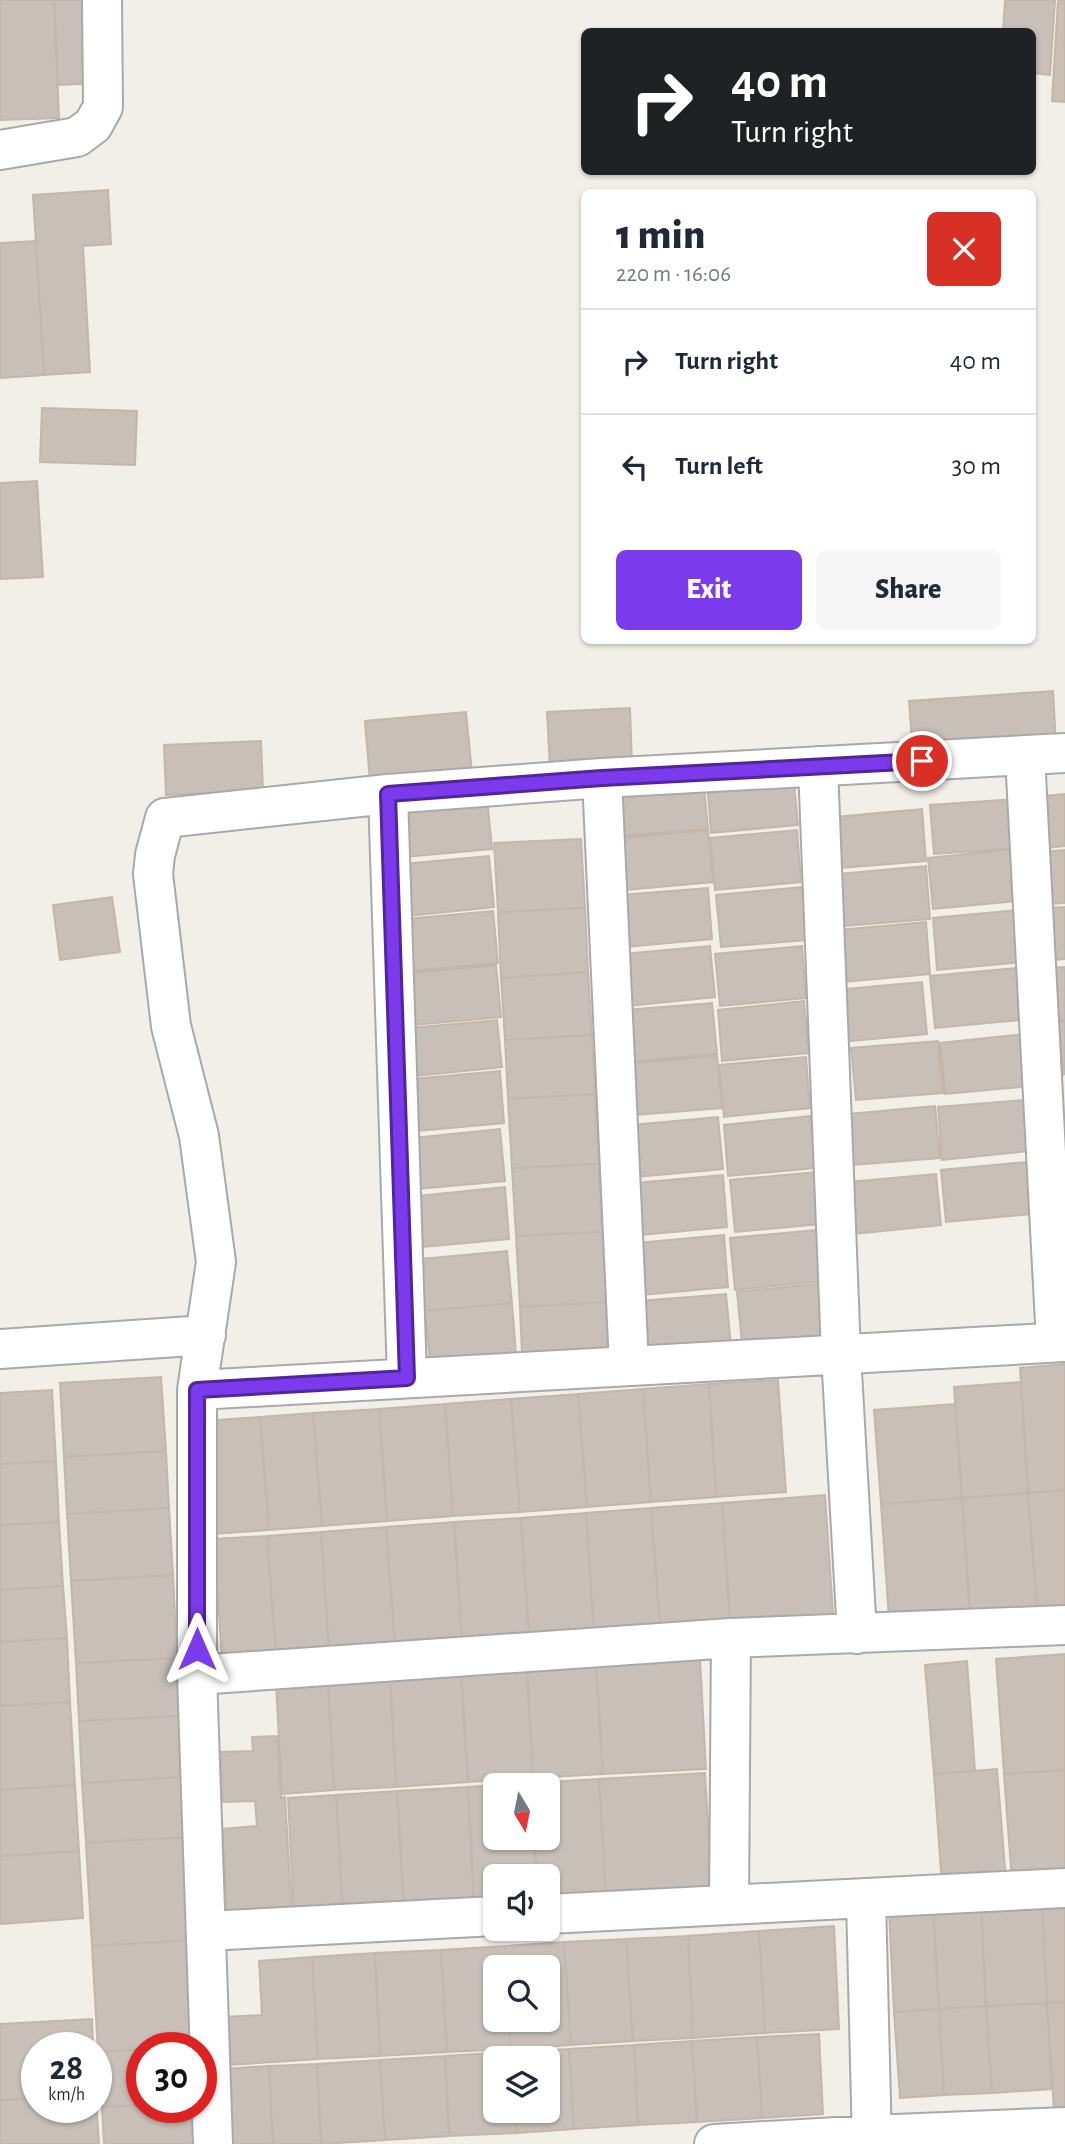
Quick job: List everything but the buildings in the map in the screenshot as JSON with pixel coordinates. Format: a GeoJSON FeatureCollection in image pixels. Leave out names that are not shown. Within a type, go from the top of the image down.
{"type":"FeatureCollection","features":[{"type":"Feature","properties":{"kind":"street"},"geometry":{"type":"LineString","coordinates":[[0,150],[77,137],[93,125],[103,107],[102,0]]}},
{"type":"Feature","properties":{"kind":"street"},"geometry":{"type":"LineString","coordinates":[[213,2144],[197,1675],[197,1390],[216,1262],[199,1136],[171,1026],[153,874],[165,818],[388,794],[602,778],[1065,753]]}},
{"type":"Feature","properties":{"kind":"street"},"geometry":{"type":"LineString","coordinates":[[197,1390],[1060,1342],[1025,755]]}},
{"type":"Feature","properties":{"kind":"street"},"geometry":{"type":"LineString","coordinates":[[818,766],[841,1354],[857,1634]]}},
{"type":"Feature","properties":{"kind":"street"},"geometry":{"type":"LineString","coordinates":[[602,778],[629,1366]]}},
{"type":"Feature","properties":{"kind":"street"},"geometry":{"type":"LineString","coordinates":[[388,794],[407,1378]]}},
{"type":"Feature","properties":{"kind":"street"},"geometry":{"type":"LineString","coordinates":[[0,1349],[206,1335]]}},
{"type":"Feature","properties":{"kind":"street"},"geometry":{"type":"LineString","coordinates":[[197,1675],[731,1638],[1065,1625]]}},
{"type":"Feature","properties":{"kind":"street"},"geometry":{"type":"LineString","coordinates":[[729,1904],[731,1638]]}},
{"type":"Feature","properties":{"kind":"street"},"geometry":{"type":"LineString","coordinates":[[560,1913],[1065,1888]]}},
{"type":"Feature","properties":{"kind":"street"},"geometry":{"type":"LineString","coordinates":[[866,1899],[871,2139]]}},
{"type":"Feature","properties":{"kind":"street"},"geometry":{"type":"LineString","coordinates":[[206,1931],[483,1917]]}},
{"type":"Feature","properties":{"kind":"street"},"geometry":{"type":"LineString","coordinates":[[714,2144],[871,2139],[1065,2127]]}},
{"type":"Feature","properties":{"kind":"route"},"geometry":{"type":"LineString","coordinates":[[197,1649],[197,1390],[407,1378],[388,794],[602,778],[922,761]]}}]}
